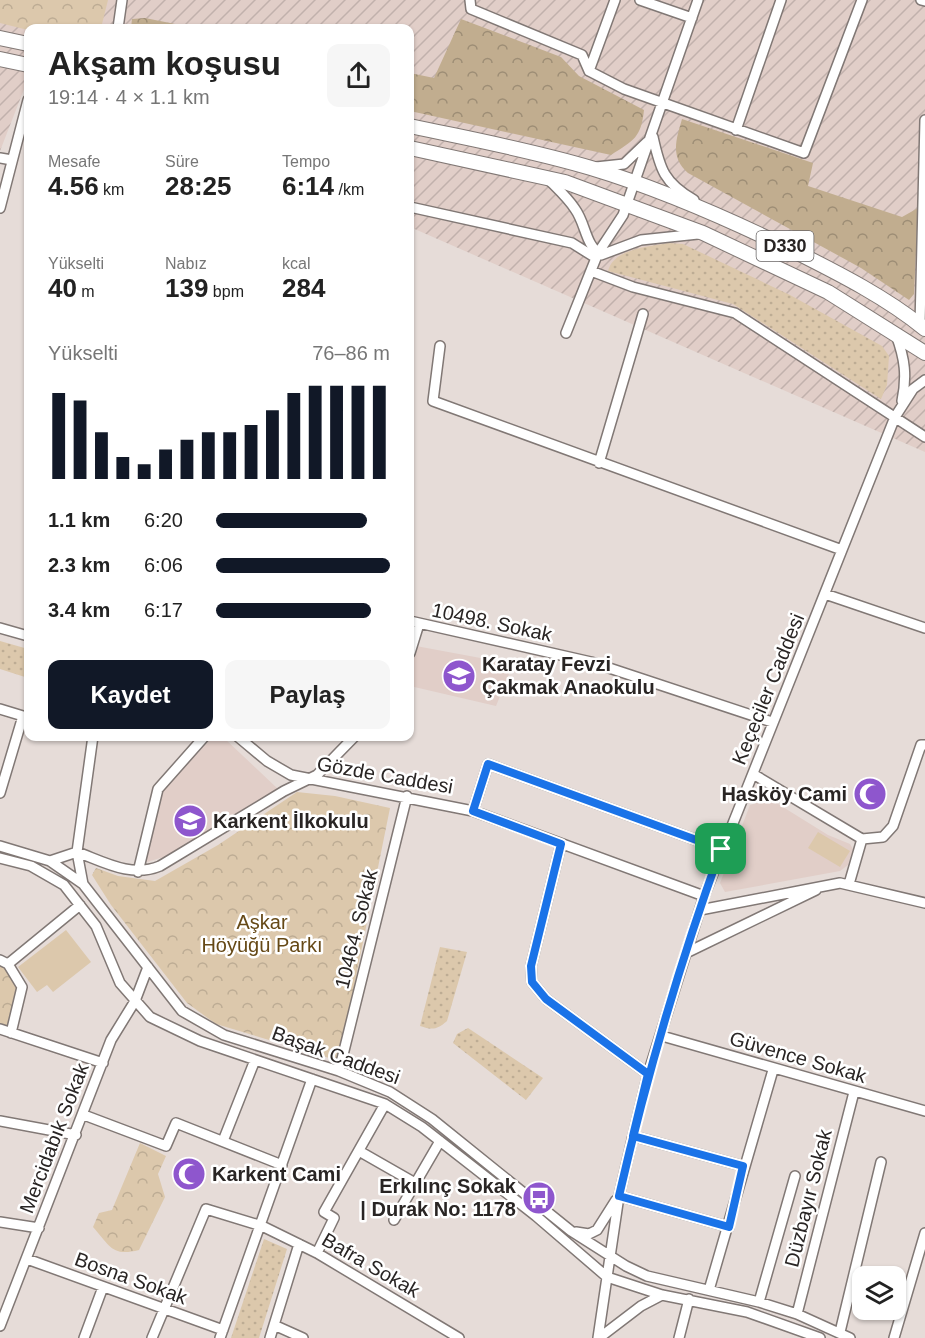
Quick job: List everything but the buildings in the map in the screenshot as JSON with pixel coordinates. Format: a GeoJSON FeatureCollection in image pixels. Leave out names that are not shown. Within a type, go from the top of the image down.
{"type":"FeatureCollection","features":[{"type":"Feature","properties":{"kind":"highway"},"geometry":{"type":"LineString","coordinates":[[0,38],[24,43]]}},
{"type":"Feature","properties":{"kind":"highway"},"geometry":{"type":"LineString","coordinates":[[0,59],[24,64]]}},
{"type":"Feature","properties":{"kind":"highway","name":"D330"},"geometry":{"type":"LineString","coordinates":[[414,127],[591,168],[635,183],[755,232],[826,267],[923,327]]}},
{"type":"Feature","properties":{"kind":"highway","name":"D330"},"geometry":{"type":"LineString","coordinates":[[414,149],[548,178],[627,203],[703,233],[828,291],[925,353]]}},
{"type":"Feature","properties":{"kind":"street"},"geometry":{"type":"LineString","coordinates":[[119,24],[122,0]]}},
{"type":"Feature","properties":{"kind":"street"},"geometry":{"type":"LineString","coordinates":[[470,0],[471,9],[582,55],[589,71],[624,89],[804,153],[862,0]]}},
{"type":"Feature","properties":{"kind":"street"},"geometry":{"type":"LineString","coordinates":[[589,71],[615,0]]}},
{"type":"Feature","properties":{"kind":"street"},"geometry":{"type":"LineString","coordinates":[[640,0],[692,18]]}},
{"type":"Feature","properties":{"kind":"street"},"geometry":{"type":"LineString","coordinates":[[566,333],[597,255],[623,215],[664,104],[698,0]]}},
{"type":"Feature","properties":{"kind":"street"},"geometry":{"type":"LineString","coordinates":[[736,130],[781,0]]}},
{"type":"Feature","properties":{"kind":"street"},"geometry":{"type":"LineString","coordinates":[[0,208],[24,115]]}},
{"type":"Feature","properties":{"kind":"street"},"geometry":{"type":"LineString","coordinates":[[923,327],[925,120]]}},
{"type":"Feature","properties":{"kind":"street"},"geometry":{"type":"LineString","coordinates":[[591,168],[624,164],[653,135]]}},
{"type":"Feature","properties":{"kind":"street"},"geometry":{"type":"LineString","coordinates":[[653,135],[660,170],[672,184],[686,195],[755,232]]}},
{"type":"Feature","properties":{"kind":"street"},"geometry":{"type":"LineString","coordinates":[[0,158],[12,160]]}},
{"type":"Feature","properties":{"kind":"street"},"geometry":{"type":"LineString","coordinates":[[548,178],[576,210],[588,241],[597,255]]}},
{"type":"Feature","properties":{"kind":"street"},"geometry":{"type":"LineString","coordinates":[[414,208],[572,243],[597,255],[641,240],[703,233]]}},
{"type":"Feature","properties":{"kind":"street"},"geometry":{"type":"LineString","coordinates":[[591,271],[633,287],[735,313],[925,437]]}},
{"type":"Feature","properties":{"kind":"street"},"geometry":{"type":"LineString","coordinates":[[599,463],[643,314]]}},
{"type":"Feature","properties":{"kind":"street"},"geometry":{"type":"LineString","coordinates":[[895,332],[905,360],[906,382],[901,406]]}},
{"type":"Feature","properties":{"kind":"street"},"geometry":{"type":"LineString","coordinates":[[440,346],[433,402],[842,550]]}},
{"type":"Feature","properties":{"kind":"street"},"geometry":{"type":"LineString","coordinates":[[901,406],[913,389],[925,380]]}},
{"type":"Feature","properties":{"kind":"street","name":"Keçeciler Caddesi"},"geometry":{"type":"LineString","coordinates":[[609,1258],[619,1196],[648,1074],[662,1036],[704,896],[772,722],[901,406]]}},
{"type":"Feature","properties":{"kind":"street"},"geometry":{"type":"LineString","coordinates":[[825,594],[925,628]]}},
{"type":"Feature","properties":{"kind":"street","name":"10498. Sokak"},"geometry":{"type":"LineString","coordinates":[[414,623],[591,662],[772,722]]}},
{"type":"Feature","properties":{"kind":"street"},"geometry":{"type":"LineString","coordinates":[[0,628],[24,635]]}},
{"type":"Feature","properties":{"kind":"street"},"geometry":{"type":"LineString","coordinates":[[0,709],[24,716]]}},
{"type":"Feature","properties":{"kind":"street"},"geometry":{"type":"LineString","coordinates":[[0,793],[24,723]]}},
{"type":"Feature","properties":{"kind":"street"},"geometry":{"type":"LineString","coordinates":[[753,774],[861,839],[883,837],[893,826],[925,735]]}},
{"type":"Feature","properties":{"kind":"street"},"geometry":{"type":"LineString","coordinates":[[83,884],[76,852],[92,741]]}},
{"type":"Feature","properties":{"kind":"street"},"geometry":{"type":"LineString","coordinates":[[138,872],[158,789],[201,741]]}},
{"type":"Feature","properties":{"kind":"street","name":"Gözde Caddesi"},"geometry":{"type":"LineString","coordinates":[[243,741],[278,769],[308,780],[407,796],[473,811],[704,896]]}},
{"type":"Feature","properties":{"kind":"street"},"geometry":{"type":"LineString","coordinates":[[50,861],[76,852],[138,872],[169,862],[284,790],[308,780],[325,769],[350,741]]}},
{"type":"Feature","properties":{"kind":"street"},"geometry":{"type":"LineString","coordinates":[[473,811],[488,764],[721,849]]}},
{"type":"Feature","properties":{"kind":"street","name":"10464. Sokak"},"geometry":{"type":"LineString","coordinates":[[339,1071],[407,796]]}},
{"type":"Feature","properties":{"kind":"street"},"geometry":{"type":"LineString","coordinates":[[849,884],[861,839]]}},
{"type":"Feature","properties":{"kind":"street"},"geometry":{"type":"LineString","coordinates":[[561,844],[531,966],[532,982],[546,999],[648,1074]]}},
{"type":"Feature","properties":{"kind":"street","name":"Başak Caddesi"},"geometry":{"type":"LineString","coordinates":[[0,846],[50,861],[83,884],[182,1011],[224,1035],[339,1071],[390,1092],[432,1119],[571,1231],[609,1258],[647,1276],[759,1302],[797,1314],[850,1338]]}},
{"type":"Feature","properties":{"kind":"street","name":"Başak Caddesi"},"geometry":{"type":"LineString","coordinates":[[0,858],[31,866],[64,885],[96,926],[120,983],[150,1017],[200,1041],[385,1104],[440,1141],[536,1216],[607,1277],[662,1295],[747,1312],[820,1338]]}},
{"type":"Feature","properties":{"kind":"street"},"geometry":{"type":"LineString","coordinates":[[700,910],[827,885],[849,884],[925,903]]}},
{"type":"Feature","properties":{"kind":"street"},"geometry":{"type":"LineString","coordinates":[[686,953],[827,885]]}},
{"type":"Feature","properties":{"kind":"street"},"geometry":{"type":"LineString","coordinates":[[11,1033],[22,987],[4,962],[80,905]]}},
{"type":"Feature","properties":{"kind":"street","name":"Mercidabık Sokak"},"geometry":{"type":"LineString","coordinates":[[0,1326],[84,1115],[111,1040],[135,1001],[148,967]]}},
{"type":"Feature","properties":{"kind":"street"},"geometry":{"type":"LineString","coordinates":[[0,1029],[103,1063]]}},
{"type":"Feature","properties":{"kind":"street","name":"Güvence Sokak"},"geometry":{"type":"LineString","coordinates":[[662,1036],[773,1070],[925,1111]]}},
{"type":"Feature","properties":{"kind":"street"},"geometry":{"type":"LineString","coordinates":[[223,1141],[255,1060]]}},
{"type":"Feature","properties":{"kind":"street"},"geometry":{"type":"LineString","coordinates":[[709,1290],[729,1227],[743,1166],[773,1070]]}},
{"type":"Feature","properties":{"kind":"street"},"geometry":{"type":"LineString","coordinates":[[222,1334],[312,1079]]}},
{"type":"Feature","properties":{"kind":"street","name":"Düzbayır Sokak"},"geometry":{"type":"LineString","coordinates":[[797,1314],[854,1092]]}},
{"type":"Feature","properties":{"kind":"street"},"geometry":{"type":"LineString","coordinates":[[317,1253],[334,1218],[324,1212],[385,1104]]}},
{"type":"Feature","properties":{"kind":"street"},"geometry":{"type":"LineString","coordinates":[[84,1115],[166,1146],[176,1123],[282,1165]]}},
{"type":"Feature","properties":{"kind":"street"},"geometry":{"type":"LineString","coordinates":[[0,1120],[76,1135]]}},
{"type":"Feature","properties":{"kind":"street"},"geometry":{"type":"LineString","coordinates":[[633,1136],[743,1166]]}},
{"type":"Feature","properties":{"kind":"street"},"geometry":{"type":"LineString","coordinates":[[394,1220],[440,1141]]}},
{"type":"Feature","properties":{"kind":"street"},"geometry":{"type":"LineString","coordinates":[[359,1151],[415,1183]]}},
{"type":"Feature","properties":{"kind":"street"},"geometry":{"type":"LineString","coordinates":[[840,1332],[881,1162]]}},
{"type":"Feature","properties":{"kind":"street"},"geometry":{"type":"LineString","coordinates":[[759,1302],[795,1176]]}},
{"type":"Feature","properties":{"kind":"street"},"geometry":{"type":"LineString","coordinates":[[571,1231],[589,1234],[597,1230],[619,1196],[729,1227]]}},
{"type":"Feature","properties":{"kind":"street","name":"Bafra Sokak"},"geometry":{"type":"LineString","coordinates":[[163,1309],[206,1209],[262,1226],[317,1253],[459,1338]]}},
{"type":"Feature","properties":{"kind":"street"},"geometry":{"type":"LineString","coordinates":[[0,1222],[39,1228]]}},
{"type":"Feature","properties":{"kind":"street"},"geometry":{"type":"LineString","coordinates":[[894,1338],[925,1233]]}},
{"type":"Feature","properties":{"kind":"street"},"geometry":{"type":"LineString","coordinates":[[270,1338],[299,1244]]}},
{"type":"Feature","properties":{"kind":"street"},"geometry":{"type":"LineString","coordinates":[[599,1338],[609,1258]]}},
{"type":"Feature","properties":{"kind":"street","name":"Bosna Sokak"},"geometry":{"type":"LineString","coordinates":[[27,1259],[163,1309],[222,1334]]}},
{"type":"Feature","properties":{"kind":"street"},"geometry":{"type":"LineString","coordinates":[[84,1338],[103,1287]]}},
{"type":"Feature","properties":{"kind":"street"},"geometry":{"type":"LineString","coordinates":[[599,1338],[641,1306],[662,1295]]}},
{"type":"Feature","properties":{"kind":"street"},"geometry":{"type":"LineString","coordinates":[[680,1338],[689,1299]]}},
{"type":"Feature","properties":{"kind":"street"},"geometry":{"type":"LineString","coordinates":[[152,1338],[163,1309]]}},
{"type":"Feature","properties":{"kind":"street"},"geometry":{"type":"LineString","coordinates":[[274,1325],[303,1338]]}},
{"type":"Feature","properties":{"kind":"shaded area"},"geometry":{"type":"Polygon","coordinates":[[[0,0],[925,0],[925,452],[414,229],[414,24],[24,24],[24,89],[0,151],[0,0]]]}},
{"type":"Feature","properties":{"kind":"shaded area","name":"Karatay Fevzi Çakmak Anaokulu"},"geometry":{"type":"Polygon","coordinates":[[[416,646],[513,664],[496,706],[414,687],[416,646]]]}},
{"type":"Feature","properties":{"kind":"shaded area","name":"Karkent İlkokulu"},"geometry":{"type":"Polygon","coordinates":[[[209,741],[227,741],[278,789],[170,855],[147,862],[146,856],[161,792],[209,741]]]}},
{"type":"Feature","properties":{"kind":"shaded area"},"geometry":{"type":"Polygon","coordinates":[[[770,799],[828,835],[850,844],[853,849],[848,865],[840,871],[725,892],[720,883],[750,805],[770,799]]]}},
{"type":"Feature","properties":{"kind":"green space"},"geometry":{"type":"Polygon","coordinates":[[[0,0],[108,0],[102,24],[24,24],[24,29],[0,23],[0,0]]]}},
{"type":"Feature","properties":{"kind":"green space"},"geometry":{"type":"Polygon","coordinates":[[[145,18],[175,24],[131,24],[132,19],[145,18]]]}},
{"type":"Feature","properties":{"kind":"green space"},"geometry":{"type":"Polygon","coordinates":[[[461,19],[561,57],[579,76],[644,110],[641,127],[631,142],[611,155],[414,112],[414,74],[434,78],[461,19]]]}},
{"type":"Feature","properties":{"kind":"green space"},"geometry":{"type":"Polygon","coordinates":[[[682,119],[813,163],[808,186],[902,217],[918,208],[914,294],[909,300],[861,268],[688,173],[679,161],[676,148],[682,119]]]}},
{"type":"Feature","properties":{"kind":"green space"},"geometry":{"type":"Polygon","coordinates":[[[668,243],[683,244],[790,295],[882,346],[889,356],[887,385],[881,399],[733,304],[608,271],[617,257],[625,253],[668,243]]]}},
{"type":"Feature","properties":{"kind":"green space"},"geometry":{"type":"Polygon","coordinates":[[[0,641],[24,648],[24,677],[0,669],[0,641]]]}},
{"type":"Feature","properties":{"kind":"green space","name":"Aşkar Höyüğü Parkı"},"geometry":{"type":"Polygon","coordinates":[[[297,792],[335,796],[390,808],[339,1061],[216,1024],[187,1003],[111,905],[92,875],[96,868],[118,876],[155,881],[218,845],[297,792]]]}},
{"type":"Feature","properties":{"kind":"green space"},"geometry":{"type":"Polygon","coordinates":[[[818,832],[850,851],[840,867],[808,848],[818,832]]]}},
{"type":"Feature","properties":{"kind":"green space"},"geometry":{"type":"Polygon","coordinates":[[[66,930],[91,962],[53,992],[47,985],[37,992],[18,967],[66,930]]]}},
{"type":"Feature","properties":{"kind":"green space"},"geometry":{"type":"Polygon","coordinates":[[[440,947],[467,952],[447,1021],[437,1028],[428,1028],[420,1026],[440,947]]]}},
{"type":"Feature","properties":{"kind":"green space"},"geometry":{"type":"Polygon","coordinates":[[[0,964],[5,966],[19,987],[8,1028],[0,1026],[0,964]]]}},
{"type":"Feature","properties":{"kind":"green space"},"geometry":{"type":"Polygon","coordinates":[[[468,1028],[543,1078],[526,1100],[453,1043],[457,1034],[468,1028]]]}},
{"type":"Feature","properties":{"kind":"green space"},"geometry":{"type":"Polygon","coordinates":[[[140,1143],[166,1156],[158,1174],[165,1197],[139,1250],[117,1251],[93,1227],[99,1213],[112,1210],[140,1143]]]}},
{"type":"Feature","properties":{"kind":"green space"},"geometry":{"type":"Polygon","coordinates":[[[264,1239],[287,1249],[259,1338],[231,1338],[264,1239]]]}},
{"type":"Feature","properties":{"kind":"place","name":"Karatay Fevzi Çakmak Anaokulu"},"geometry":{"type":"Point","coordinates":[459,676]}},
{"type":"Feature","properties":{"kind":"place","name":"Hasköy Cami"},"geometry":{"type":"Point","coordinates":[870,794]}},
{"type":"Feature","properties":{"kind":"place","name":"Karkent İlkokulu"},"geometry":{"type":"Point","coordinates":[190,821]}},
{"type":"Feature","properties":{"kind":"place","name":"Karkent Cami"},"geometry":{"type":"Point","coordinates":[189,1174]}},
{"type":"Feature","properties":{"kind":"place","name":"Erkılınç Sokak | Durak No: 1178"},"geometry":{"type":"Point","coordinates":[539,1198]}},
{"type":"Feature","properties":{"kind":"route"},"geometry":{"type":"LineString","coordinates":[[721,849],[488,764],[473,811],[561,844],[531,966],[532,982],[546,999],[648,1074],[633,1136],[743,1166],[729,1227],[619,1196],[633,1136],[648,1074],[721,849]]}}]}
